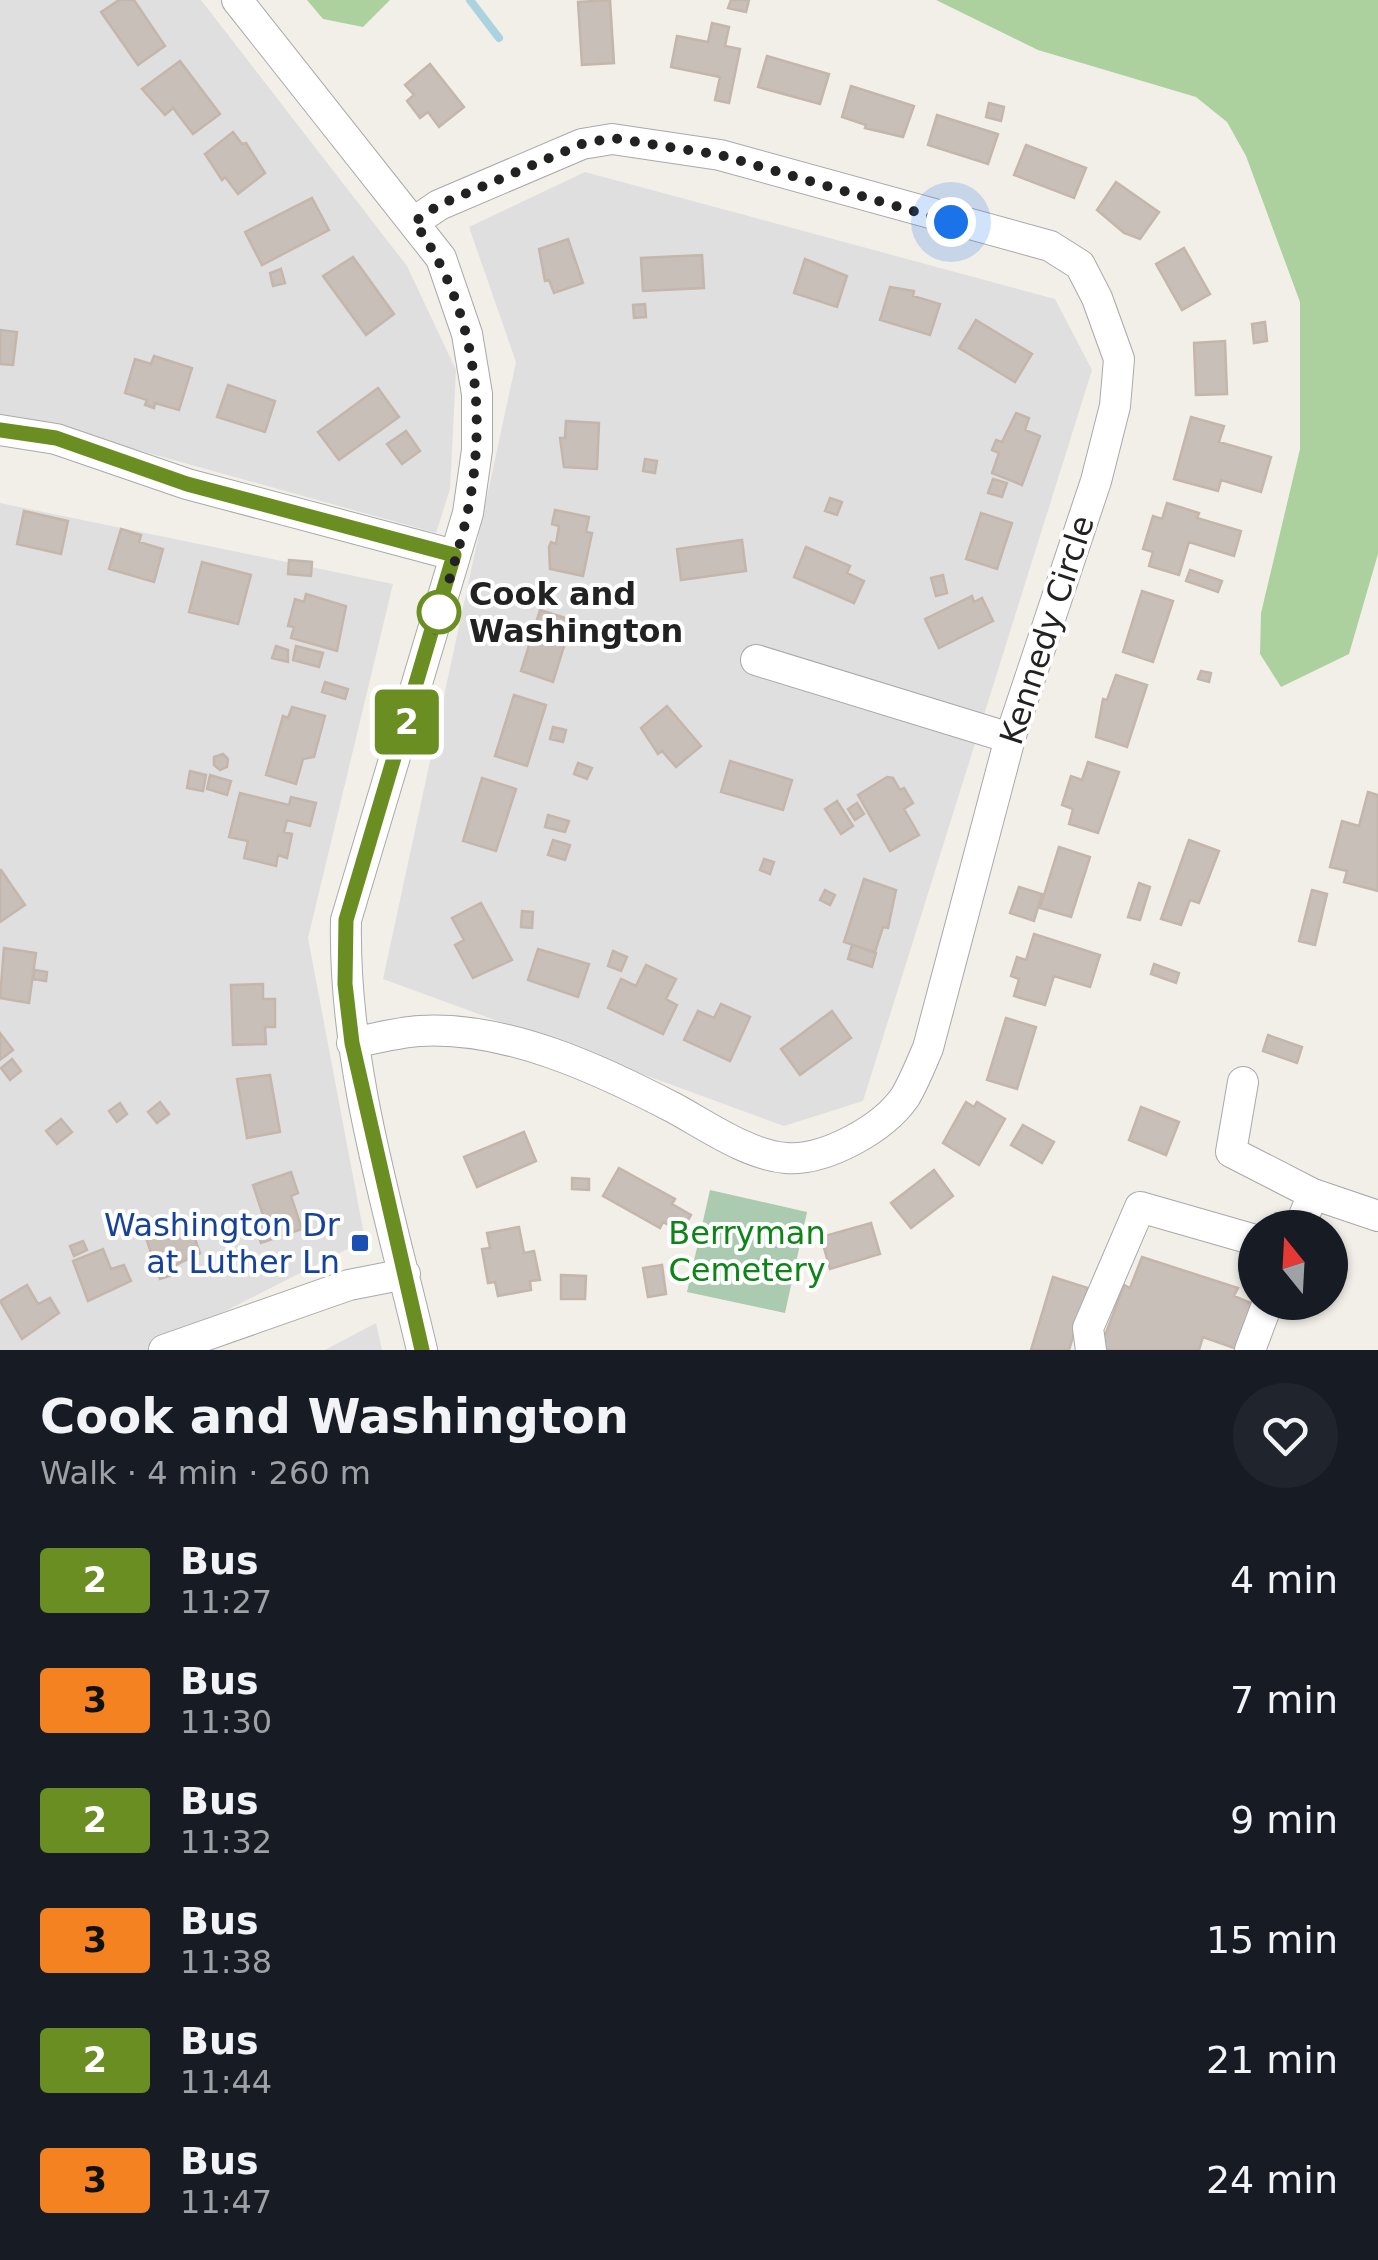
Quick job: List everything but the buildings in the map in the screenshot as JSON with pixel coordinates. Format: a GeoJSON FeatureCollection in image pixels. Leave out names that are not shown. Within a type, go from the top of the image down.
{"type":"FeatureCollection","features":[{"type":"Feature","properties":{"kind":"street"},"geometry":{"type":"LineString","coordinates":[[237,0],[441,258],[456,293],[477,394],[477,450],[468,513],[346,920],[345,984],[352,1043],[422,1350]]}},
{"type":"Feature","properties":{"kind":"street","name":"Kennedy Circle"},"geometry":{"type":"LineString","coordinates":[[352,1043],[419,1030],[476,1033],[568,1060],[642,1092],[743,1144],[785,1158],[820,1154],[882,1121],[905,1096],[928,1048],[1010,738],[1096,481],[1115,406],[1118,359],[1080,265],[1050,246],[720,155],[641,140],[582,144],[439,205],[414,222]]}},
{"type":"Feature","properties":{"kind":"street"},"geometry":{"type":"LineString","coordinates":[[0,430],[56,438],[187,484],[454,555]]}},
{"type":"Feature","properties":{"kind":"street"},"geometry":{"type":"LineString","coordinates":[[756,660],[1010,738]]}},
{"type":"Feature","properties":{"kind":"street"},"geometry":{"type":"LineString","coordinates":[[1244,1082],[1230,1152],[1314,1194],[1378,1216]]}},
{"type":"Feature","properties":{"kind":"street"},"geometry":{"type":"LineString","coordinates":[[1307,1210],[1314,1194]]}},
{"type":"Feature","properties":{"kind":"street"},"geometry":{"type":"LineString","coordinates":[[1090,1350],[1088,1328],[1140,1207],[1238,1235]]}},
{"type":"Feature","properties":{"kind":"street"},"geometry":{"type":"LineString","coordinates":[[164,1350],[349,1285],[405,1274]]}},
{"type":"Feature","properties":{"kind":"street"},"geometry":{"type":"LineString","coordinates":[[1250,1350],[1261,1320]]}},
{"type":"Feature","properties":{"kind":"shaded area"},"geometry":{"type":"Polygon","coordinates":[[[0,0],[201,0],[407,266],[456,370],[450,489],[436,533],[37,422],[0,417],[0,0]]]}},
{"type":"Feature","properties":{"kind":"shaded area"},"geometry":{"type":"Polygon","coordinates":[[[585,172],[1055,299],[1092,370],[863,1101],[784,1126],[383,979],[516,362],[469,227],[585,172]]]}},
{"type":"Feature","properties":{"kind":"shaded area"},"geometry":{"type":"Polygon","coordinates":[[[0,503],[393,584],[308,938],[365,1240],[149,1350],[0,1350],[0,503]]]}},
{"type":"Feature","properties":{"kind":"shaded area"},"geometry":{"type":"Polygon","coordinates":[[[376,1323],[382,1350],[325,1350],[376,1323]]]}},
{"type":"Feature","properties":{"kind":"green space"},"geometry":{"type":"Polygon","coordinates":[[[307,0],[390,0],[363,27],[323,19],[307,0]]]}},
{"type":"Feature","properties":{"kind":"green space"},"geometry":{"type":"Polygon","coordinates":[[[936,0],[1378,0],[1378,554],[1349,654],[1281,687],[1260,654],[1261,613],[1300,449],[1300,302],[1246,156],[1227,122],[1196,97],[1038,50],[936,0]]]}},
{"type":"Feature","properties":{"kind":"green space","name":"Berryman Cemetery"},"geometry":{"type":"Polygon","coordinates":[[[710,1190],[807,1212],[785,1313],[687,1292],[710,1190]]]}},
{"type":"Feature","properties":{"kind":"waterway"},"geometry":{"type":"LineString","coordinates":[[470,0],[499,38]]}},
{"type":"Feature","properties":{"kind":"bus line","name":"2"},"geometry":{"type":"LineString","coordinates":[[0,430],[56,438],[187,484],[454,555],[435,630],[346,920],[345,984],[352,1043],[422,1350]]}},
{"type":"Feature","properties":{"kind":"place","name":"Cook and Washington"},"geometry":{"type":"Point","coordinates":[439,612]}},
{"type":"Feature","properties":{"kind":"place","name":"Washington Dr at Luther Ln"},"geometry":{"type":"Point","coordinates":[360,1243]}},
{"type":"Feature","properties":{"kind":"route"},"geometry":{"type":"LineString","coordinates":[[439,612],[435,630],[468,513],[477,450],[477,394],[456,293],[441,258],[414,222],[439,205],[582,144],[612,138],[720,155],[951,222]]}}]}
